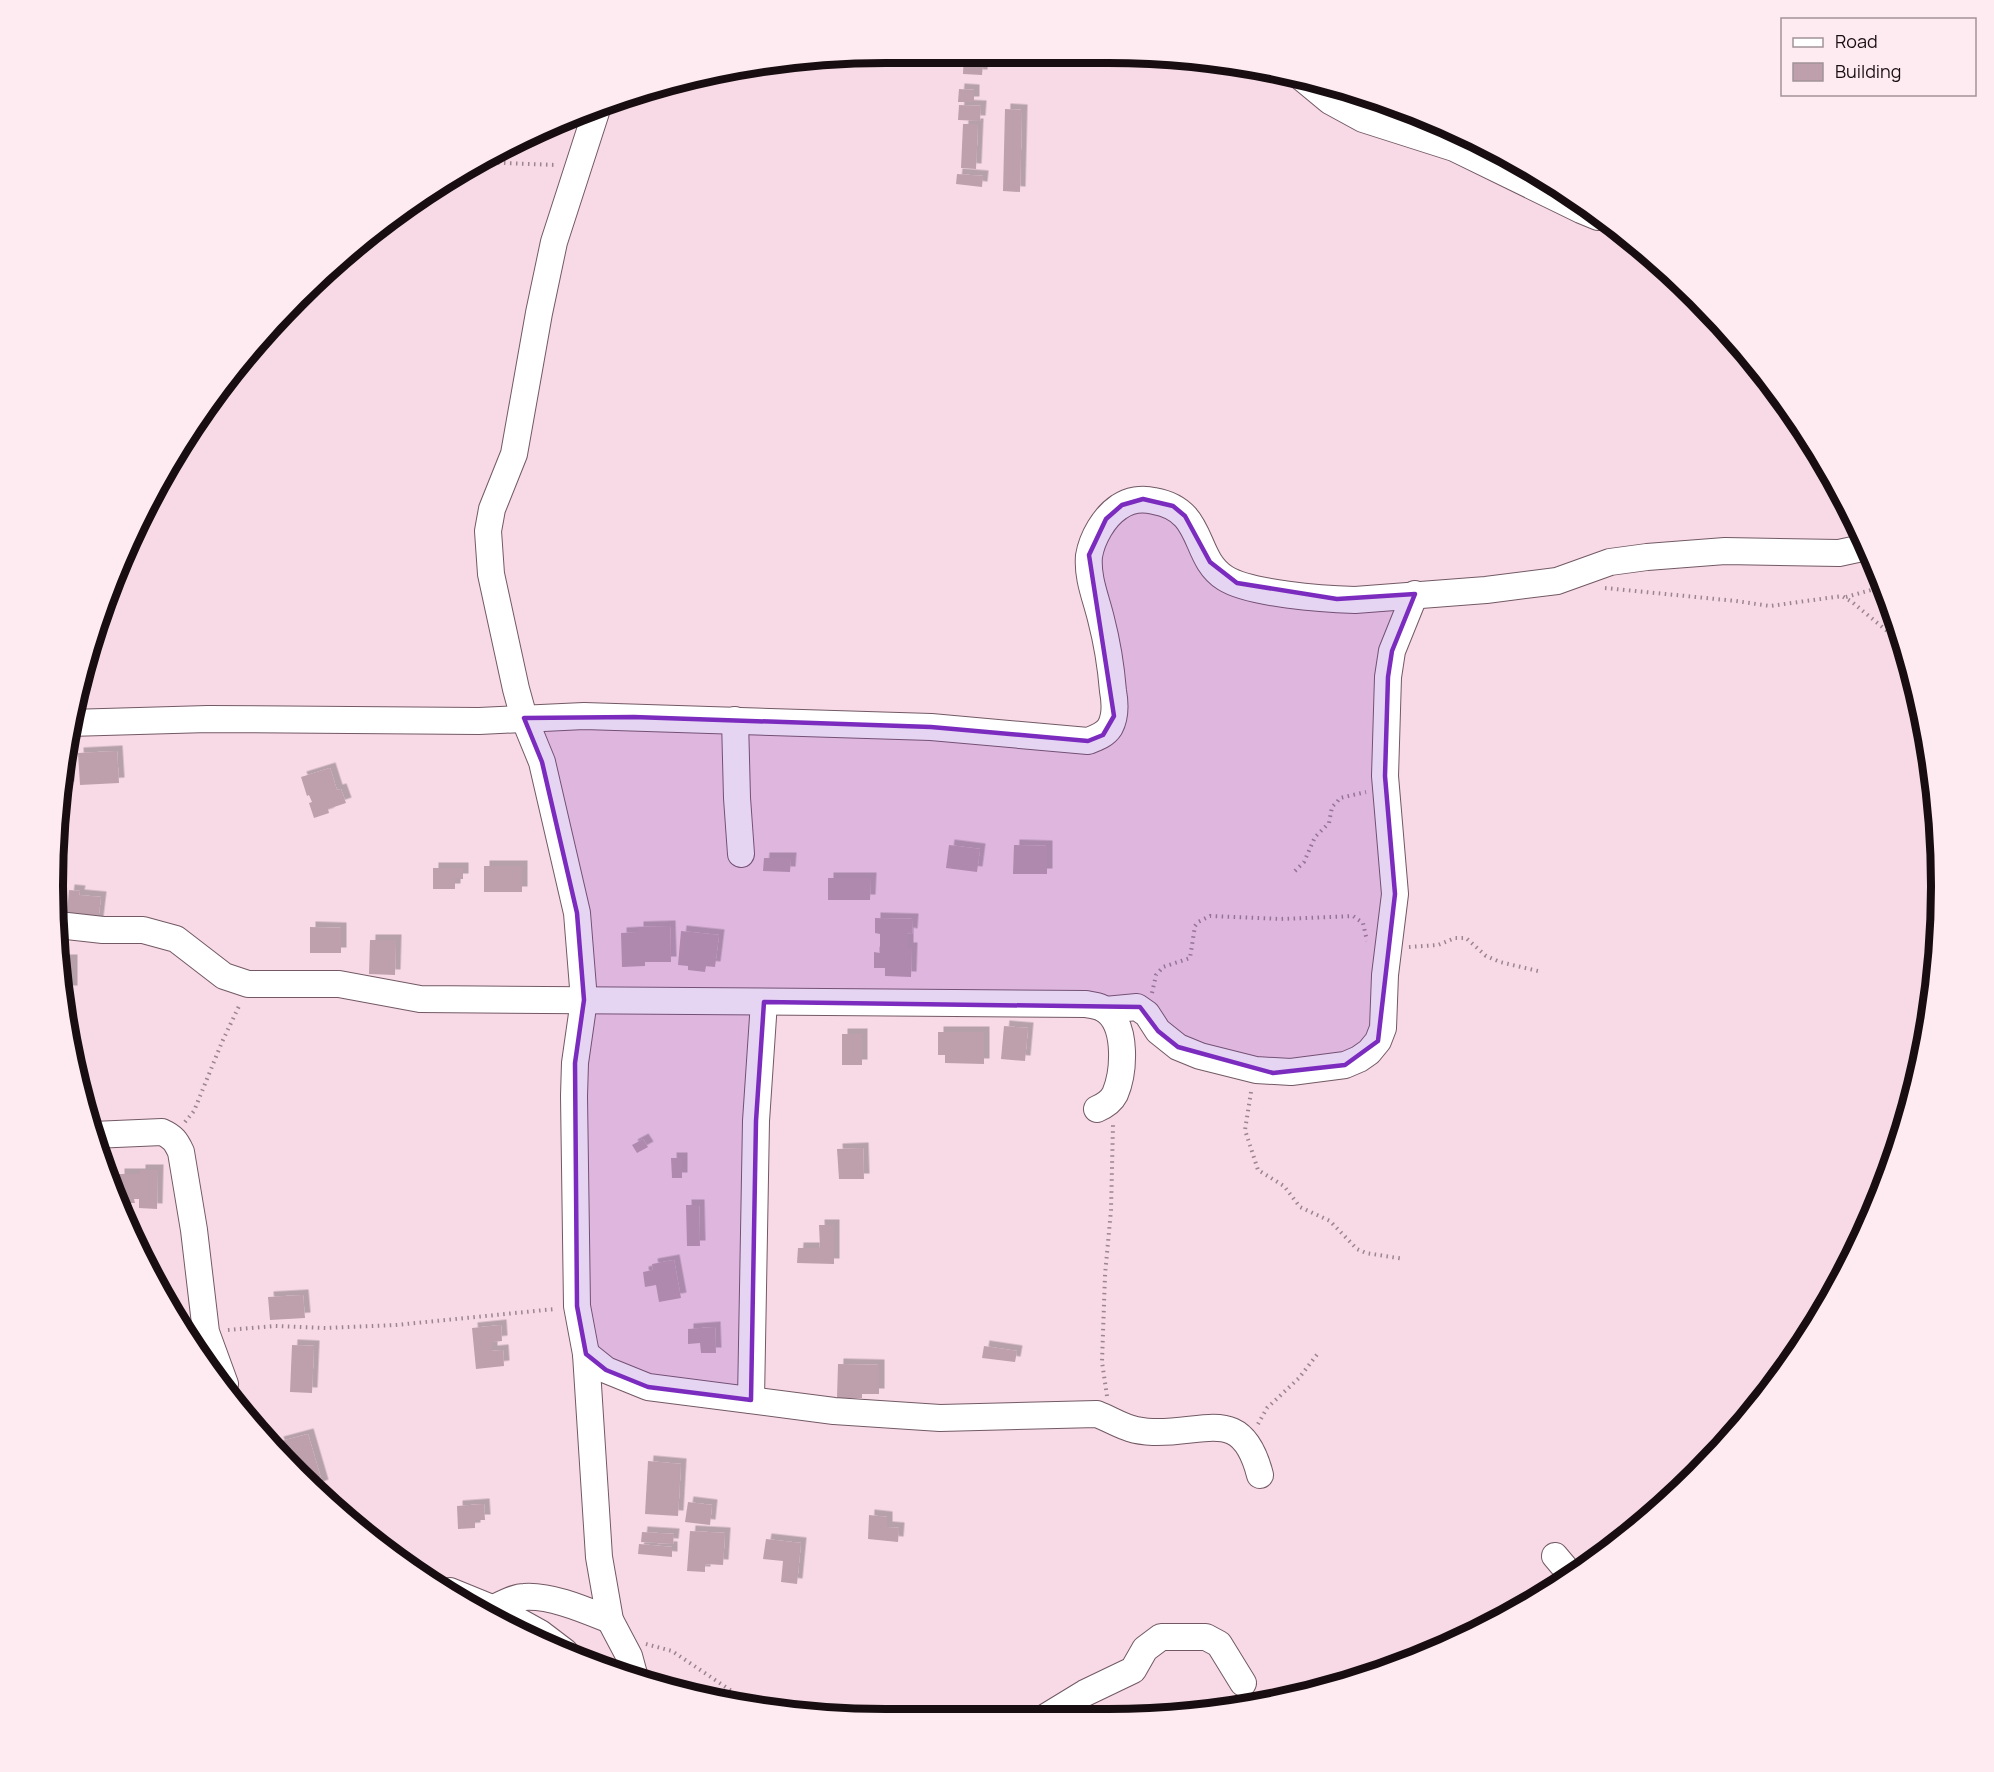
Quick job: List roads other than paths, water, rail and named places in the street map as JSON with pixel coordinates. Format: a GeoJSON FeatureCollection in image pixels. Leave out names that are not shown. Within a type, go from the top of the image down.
{"type":"FeatureCollection","features":[{"type":"Feature","properties":{"kind":"street"},"geometry":{"type":"LineString","coordinates":[[1317,90],[1330,101],[1363,119],[1454,148],[1566,203]]}},
{"type":"Feature","properties":{"kind":"street"},"geometry":{"type":"LineString","coordinates":[[594,117],[561,216],[547,274],[514,454],[492,509],[488,531],[492,574],[516,689],[524,718],[542,762],[577,913],[584,1000],[575,1063],[574,1096],[577,1306],[586,1354],[599,1557],[615,1628],[632,1668]]}},
{"type":"Feature","properties":{"kind":"street"},"geometry":{"type":"LineString","coordinates":[[80,723],[208,719],[479,721],[584,716],[931,727],[1088,741],[1103,735],[1110,727],[1114,716],[1105,636],[1089,575],[1089,555],[1106,519],[1116,509],[1130,501],[1143,499],[1173,506],[1192,524],[1216,571],[1237,583],[1313,597],[1337,599],[1355,600],[1486,590],[1557,581],[1610,562],[1647,557],[1725,551],[1839,553],[1858,549]]}},
{"type":"Feature","properties":{"kind":"street"},"geometry":{"type":"LineString","coordinates":[[64,926],[103,930],[143,930],[176,939],[224,976],[248,984],[339,984],[420,999],[1086,1004],[1105,1010],[1127,1007],[1142,1009],[1158,1031],[1178,1047],[1200,1056],[1256,1070],[1291,1072],[1345,1065],[1369,1052],[1378,1041],[1383,1028],[1395,894],[1385,776],[1387,703],[1392,651],[1414,594]]}},
{"type":"Feature","properties":{"kind":"street"},"geometry":{"type":"LineString","coordinates":[[735,720],[741,854]]}},
{"type":"Feature","properties":{"kind":"street"},"geometry":{"type":"LineString","coordinates":[[752,1400],[756,1121],[764,1002]]}},
{"type":"Feature","properties":{"kind":"street"},"geometry":{"type":"LineString","coordinates":[[1105,1010],[1114,1019],[1121,1035],[1120,1068],[1106,1102]]}},
{"type":"Feature","properties":{"kind":"street"},"geometry":{"type":"LineString","coordinates":[[102,1134],[162,1131],[176,1142],[180,1152],[194,1230],[207,1344],[215,1361]]}},
{"type":"Feature","properties":{"kind":"street"},"geometry":{"type":"LineString","coordinates":[[586,1354],[606,1370],[648,1387],[888,1416],[962,1418],[1097,1414],[1127,1429],[1155,1432],[1208,1428],[1228,1429],[1246,1440],[1257,1462],[1260,1475]]}},
{"type":"Feature","properties":{"kind":"street"},"geometry":{"type":"LineString","coordinates":[[493,1608],[526,1597],[561,1603],[615,1628]]}},
{"type":"Feature","properties":{"kind":"street"},"geometry":{"type":"LineString","coordinates":[[486,1605],[529,1627]]}},
{"type":"Feature","properties":{"kind":"street"},"geometry":{"type":"LineString","coordinates":[[1086,1705],[1115,1680],[1133,1670],[1145,1649],[1161,1637],[1206,1637],[1214,1640],[1219,1644],[1243,1683]]}}]}
